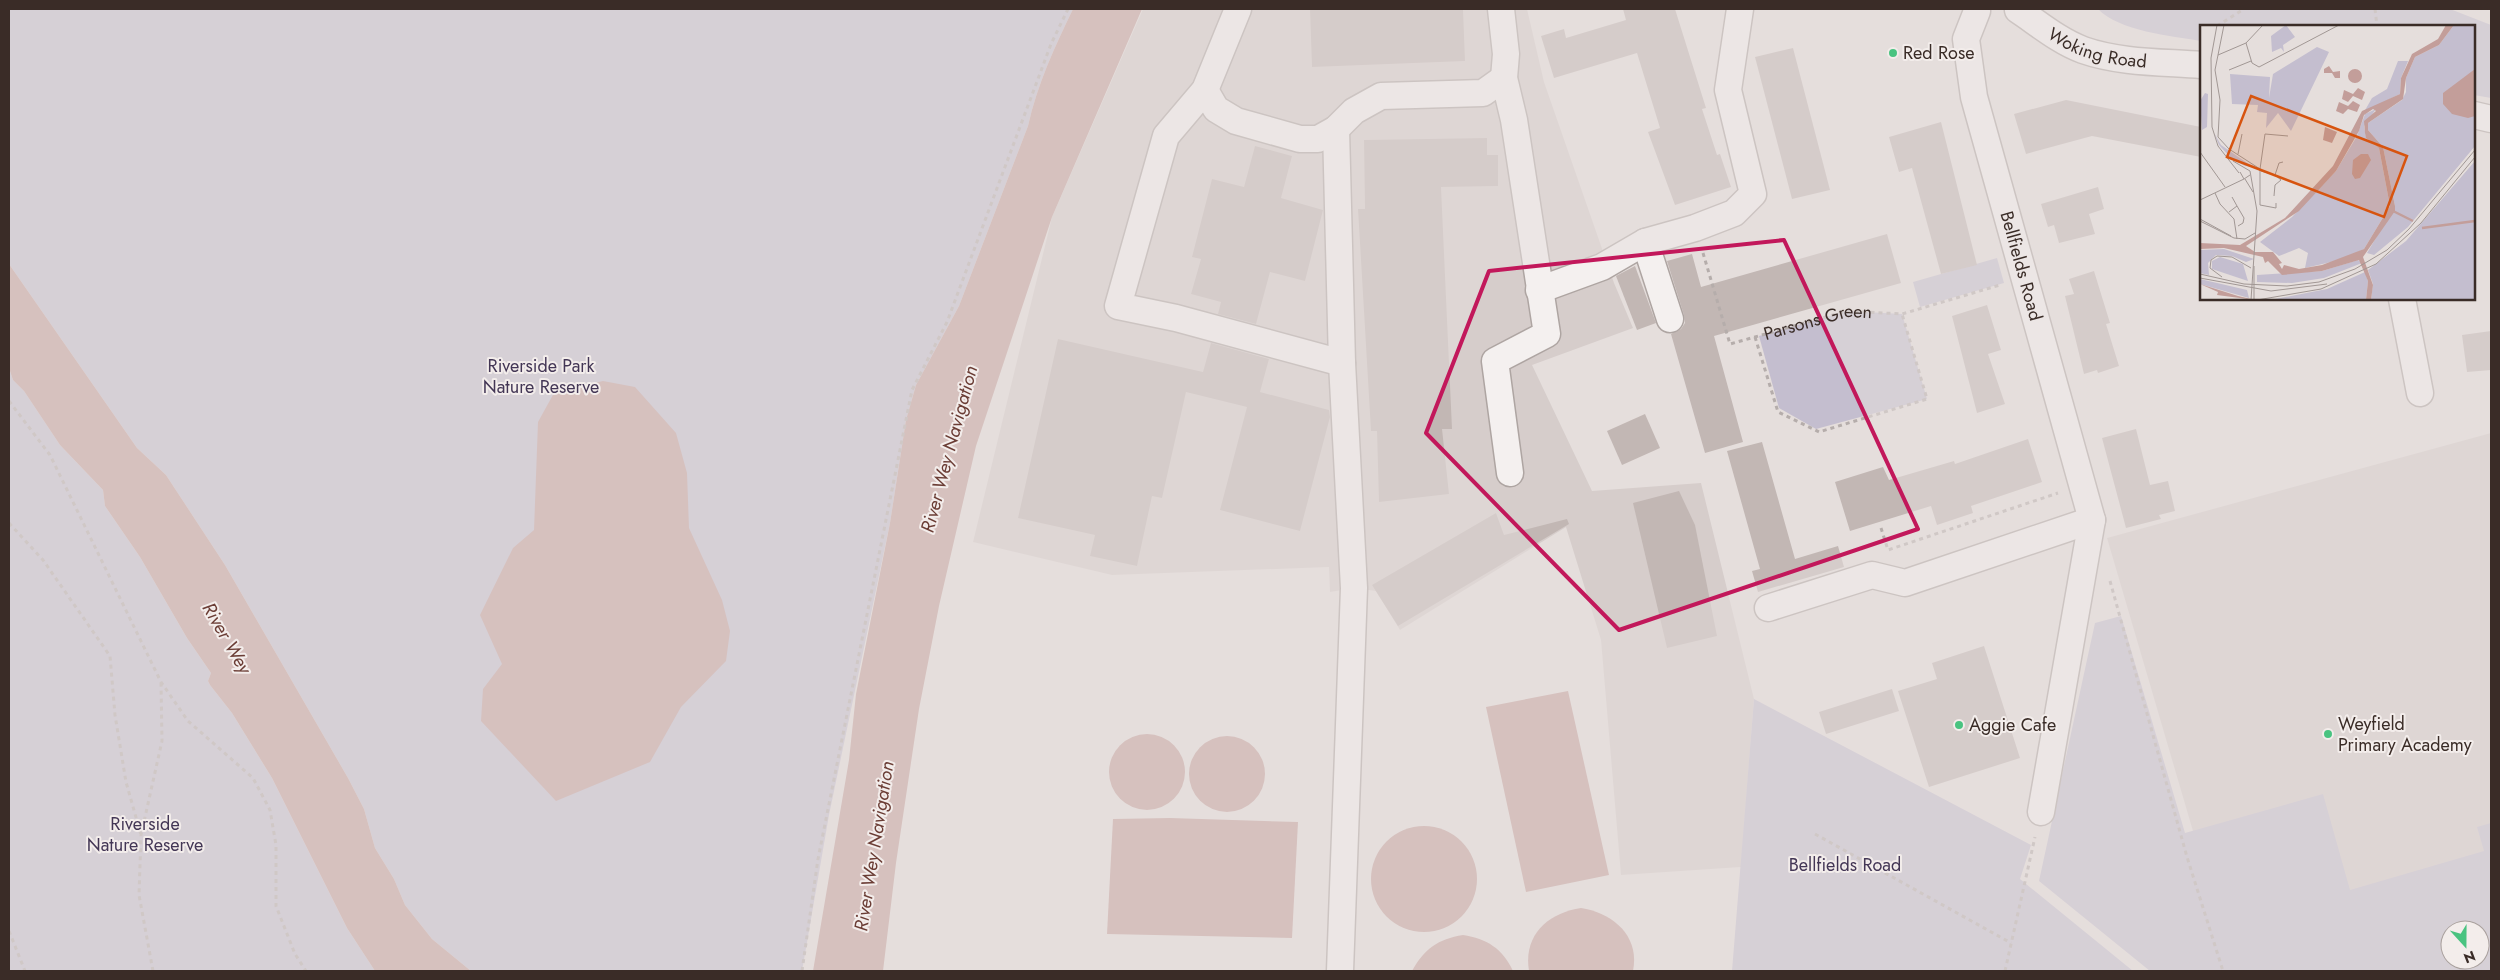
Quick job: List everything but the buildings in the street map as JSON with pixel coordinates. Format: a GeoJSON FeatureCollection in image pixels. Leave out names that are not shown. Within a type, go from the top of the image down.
{"type":"FeatureCollection","features":[{"type":"Feature","properties":{"kind":"street"},"geometry":{"type":"LineString","coordinates":[[1238,9],[1205,90],[1166,136],[1118,306],[1176,318],[1342,363]]}},
{"type":"Feature","properties":{"kind":"street"},"geometry":{"type":"LineString","coordinates":[[1500,9],[1506,54],[1504,78],[1514,120],[1547,334],[1495,361],[1510,473]]}},
{"type":"Feature","properties":{"kind":"street"},"geometry":{"type":"LineString","coordinates":[[1539,290],[1602,267],[1644,242],[1695,228],[1734,213],[1752,194],[1728,90],[1740,9]]}},
{"type":"Feature","properties":{"kind":"street","name":"Woking Road"},"geometry":{"type":"LineString","coordinates":[[1975,10],[1997,16],[2019,9],[2055,36],[2083,50],[2113,58],[2200,65]]}},
{"type":"Feature","properties":{"kind":"street","name":"Bellfields Road"},"geometry":{"type":"LineString","coordinates":[[1975,10],[1966,39],[1974,98],[2092,520]]}},
{"type":"Feature","properties":{"kind":"street"},"geometry":{"type":"LineString","coordinates":[[1205,90],[1216,109],[1236,121],[1300,139],[1318,139],[1336,130],[1354,111],[1381,96],[1484,93],[1504,78]]}},
{"type":"Feature","properties":{"kind":"street"},"geometry":{"type":"LineString","coordinates":[[2475,115],[2491,119]]}},
{"type":"Feature","properties":{"kind":"street"},"geometry":{"type":"LineString","coordinates":[[1336,130],[1342,363],[1354,588],[1340,971]]}},
{"type":"Feature","properties":{"kind":"street"},"geometry":{"type":"LineString","coordinates":[[1644,242],[1670,319]]}},
{"type":"Feature","properties":{"kind":"street"},"geometry":{"type":"LineString","coordinates":[[2402,300],[2420,393]]}},
{"type":"Feature","properties":{"kind":"street"},"geometry":{"type":"LineString","coordinates":[[1768,608],[1872,575],[1905,583],[2092,520],[2041,812]]}},
{"type":"Feature","properties":{"kind":"path"},"geometry":{"type":"LineString","coordinates":[[802,971],[818,860],[912,390],[947,322],[1051,44],[1068,9]]}},
{"type":"Feature","properties":{"kind":"path"},"geometry":{"type":"LineString","coordinates":[[2219,25],[2244,9]]}},
{"type":"Feature","properties":{"kind":"path"},"geometry":{"type":"LineString","coordinates":[[2375,9],[2377,25]]}},
{"type":"Feature","properties":{"kind":"path","name":"Parsons Green"},"geometry":{"type":"LineString","coordinates":[[1695,228],[1730,344],[1847,311],[1902,314],[2024,277]]}},
{"type":"Feature","properties":{"kind":"path"},"geometry":{"type":"LineString","coordinates":[[1755,337],[1778,412],[1819,432],[1927,399],[1902,314]]}},
{"type":"Feature","properties":{"kind":"path"},"geometry":{"type":"LineString","coordinates":[[9,401],[50,455],[161,682],[188,721],[253,778],[270,810],[276,845],[276,906],[295,954],[306,971]]}},
{"type":"Feature","properties":{"kind":"path"},"geometry":{"type":"LineString","coordinates":[[1881,528],[1888,550],[2082,485]]}},
{"type":"Feature","properties":{"kind":"path"},"geometry":{"type":"LineString","coordinates":[[9,523],[43,560],[110,656],[115,715],[126,782],[141,835]]}},
{"type":"Feature","properties":{"kind":"path"},"geometry":{"type":"LineString","coordinates":[[2108,572],[2187,857],[2223,971]]}},
{"type":"Feature","properties":{"kind":"path"},"geometry":{"type":"LineString","coordinates":[[153,971],[139,895],[141,835],[162,741],[161,682]]}},
{"type":"Feature","properties":{"kind":"path"},"geometry":{"type":"LineString","coordinates":[[2005,971],[2041,812]]}},
{"type":"Feature","properties":{"kind":"path"},"geometry":{"type":"LineString","coordinates":[[1815,834],[2011,943]]}},
{"type":"Feature","properties":{"kind":"path"},"geometry":{"type":"LineString","coordinates":[[9,931],[25,971]]}},
{"type":"Feature","properties":{"kind":"highlighted area"},"geometry":{"type":"Polygon","coordinates":[[[1784,240],[1918,529],[1619,630],[1426,433],[1489,271],[1784,240]]]}},
{"type":"Feature","properties":{"kind":"shaded area"},"geometry":{"type":"Polygon","coordinates":[[[1143,9],[1527,9],[1544,82],[1614,283],[1633,328],[1532,365],[1592,491],[1701,483],[1754,699],[1741,867],[1621,875],[1601,640],[1566,527],[1400,630],[1376,591],[1354,588],[1330,592],[1329,567],[1112,575],[973,542],[1052,217],[1143,9]]]}},
{"type":"Feature","properties":{"kind":"shaded area","name":"Weyfield Primary Academy"},"geometry":{"type":"Polygon","coordinates":[[[2491,433],[2491,971],[2234,971],[2107,538],[2491,433]]]}},
{"type":"Feature","properties":{"kind":"green space","name":"Riverside Park Nature Reserve"},"geometry":{"type":"Polygon","coordinates":[[[9,9],[1073,9],[1041,81],[1028,126],[959,306],[916,385],[906,420],[890,523],[829,815],[802,971],[471,971],[432,939],[405,905],[394,879],[375,848],[364,809],[348,778],[225,565],[166,475],[137,448],[9,264],[9,9]]]}},
{"type":"Feature","properties":{"kind":"green space"},"geometry":{"type":"Polygon","coordinates":[[[2098,9],[2450,9],[2491,25],[2491,98],[2475,95],[2475,25],[2200,25],[2200,41],[2146,31],[2119,23],[2098,9]]]}},
{"type":"Feature","properties":{"kind":"green space"},"geometry":{"type":"Polygon","coordinates":[[[1997,258],[2004,283],[1920,307],[1913,282],[1997,258]]]}},
{"type":"Feature","properties":{"kind":"green space"},"geometry":{"type":"Polygon","coordinates":[[[1847,311],[1902,314],[1927,399],[1816,429],[1779,408],[1759,336],[1847,311]]]}},
{"type":"Feature","properties":{"kind":"green space","name":"Riverside Nature Reserve"},"geometry":{"type":"Polygon","coordinates":[[[9,368],[13,380],[24,391],[60,445],[103,490],[105,506],[140,557],[187,638],[211,673],[208,681],[210,685],[232,713],[272,778],[347,928],[375,971],[9,971],[9,368]]]}},
{"type":"Feature","properties":{"kind":"green space"},"geometry":{"type":"Polygon","coordinates":[[[2121,616],[2185,833],[2323,794],[2350,890],[2484,851],[2477,827],[2491,823],[2491,971],[2150,971],[2039,881],[2095,623],[2121,616]]]}},
{"type":"Feature","properties":{"kind":"green space","name":"Bellfields Road"},"geometry":{"type":"Polygon","coordinates":[[[1754,699],[2031,845],[2020,879],[2133,971],[1732,971],[1754,699]]]}},
{"type":"Feature","properties":{"kind":"water","name":"River Wey Navigation"},"geometry":{"type":"Polygon","coordinates":[[[1073,9],[1142,9],[1052,217],[976,446],[939,606],[919,709],[896,863],[883,971],[813,971],[849,760],[856,694],[890,523],[906,420],[916,385],[959,306],[1028,126],[1041,81],[1073,9]]]}},
{"type":"Feature","properties":{"kind":"water","name":"River Wey"},"geometry":{"type":"Polygon","coordinates":[[[9,264],[137,448],[166,475],[225,565],[348,778],[364,809],[375,848],[394,879],[405,905],[432,939],[471,971],[375,971],[347,928],[272,778],[232,713],[210,685],[208,681],[211,673],[187,638],[140,557],[105,506],[103,490],[60,445],[24,391],[13,380],[9,368],[9,264]]]}},
{"type":"Feature","properties":{"kind":"water"},"geometry":{"type":"Polygon","coordinates":[[[603,381],[635,387],[676,433],[687,473],[689,528],[722,600],[730,631],[726,661],[681,707],[650,762],[556,801],[481,721],[483,689],[502,664],[480,615],[513,548],[534,530],[538,422],[554,393],[603,381]]]}},
{"type":"Feature","properties":{"kind":"water"},"geometry":{"type":"Polygon","coordinates":[[[1568,691],[1609,875],[1526,892],[1486,707],[1568,691]]]}},
{"type":"Feature","properties":{"kind":"water"},"geometry":{"type":"Polygon","coordinates":[[[1140,734],[1154,734],[1168,740],[1179,751],[1185,765],[1182,787],[1174,799],[1154,810],[1140,810],[1126,804],[1115,793],[1109,779],[1109,765],[1115,751],[1126,740],[1140,734]]]}},
{"type":"Feature","properties":{"kind":"water"},"geometry":{"type":"Polygon","coordinates":[[[1220,736],[1234,736],[1248,742],[1259,753],[1265,767],[1262,789],[1254,801],[1234,812],[1220,812],[1206,806],[1195,795],[1189,781],[1189,767],[1195,753],[1206,742],[1220,736]]]}},
{"type":"Feature","properties":{"kind":"water"},"geometry":{"type":"Polygon","coordinates":[[[1170,818],[1298,822],[1292,938],[1107,934],[1113,819],[1170,818]]]}},
{"type":"Feature","properties":{"kind":"water"},"geometry":{"type":"Polygon","coordinates":[[[1424,826],[1444,830],[1462,841],[1473,859],[1477,879],[1473,899],[1462,917],[1444,928],[1424,932],[1404,928],[1386,917],[1375,899],[1371,879],[1375,859],[1386,841],[1404,830],[1424,826]]]}},
{"type":"Feature","properties":{"kind":"water"},"geometry":{"type":"Polygon","coordinates":[[[1581,908],[1604,915],[1622,928],[1632,947],[1634,958],[1633,971],[1529,971],[1528,958],[1530,947],[1540,928],[1558,915],[1581,908]]]}},
{"type":"Feature","properties":{"kind":"water"},"geometry":{"type":"Polygon","coordinates":[[[1463,935],[1479,939],[1493,946],[1504,956],[1513,971],[1412,971],[1433,946],[1446,939],[1463,935]]]}},
{"type":"Feature","properties":{"kind":"place","name":"Red Rose"},"geometry":{"type":"Point","coordinates":[1893,53]}},
{"type":"Feature","properties":{"kind":"place","name":"Aggie Cafe"},"geometry":{"type":"Point","coordinates":[1959,725]}},
{"type":"Feature","properties":{"kind":"place","name":"Weyfield Primary Academy"},"geometry":{"type":"Point","coordinates":[2328,734]}}]}
